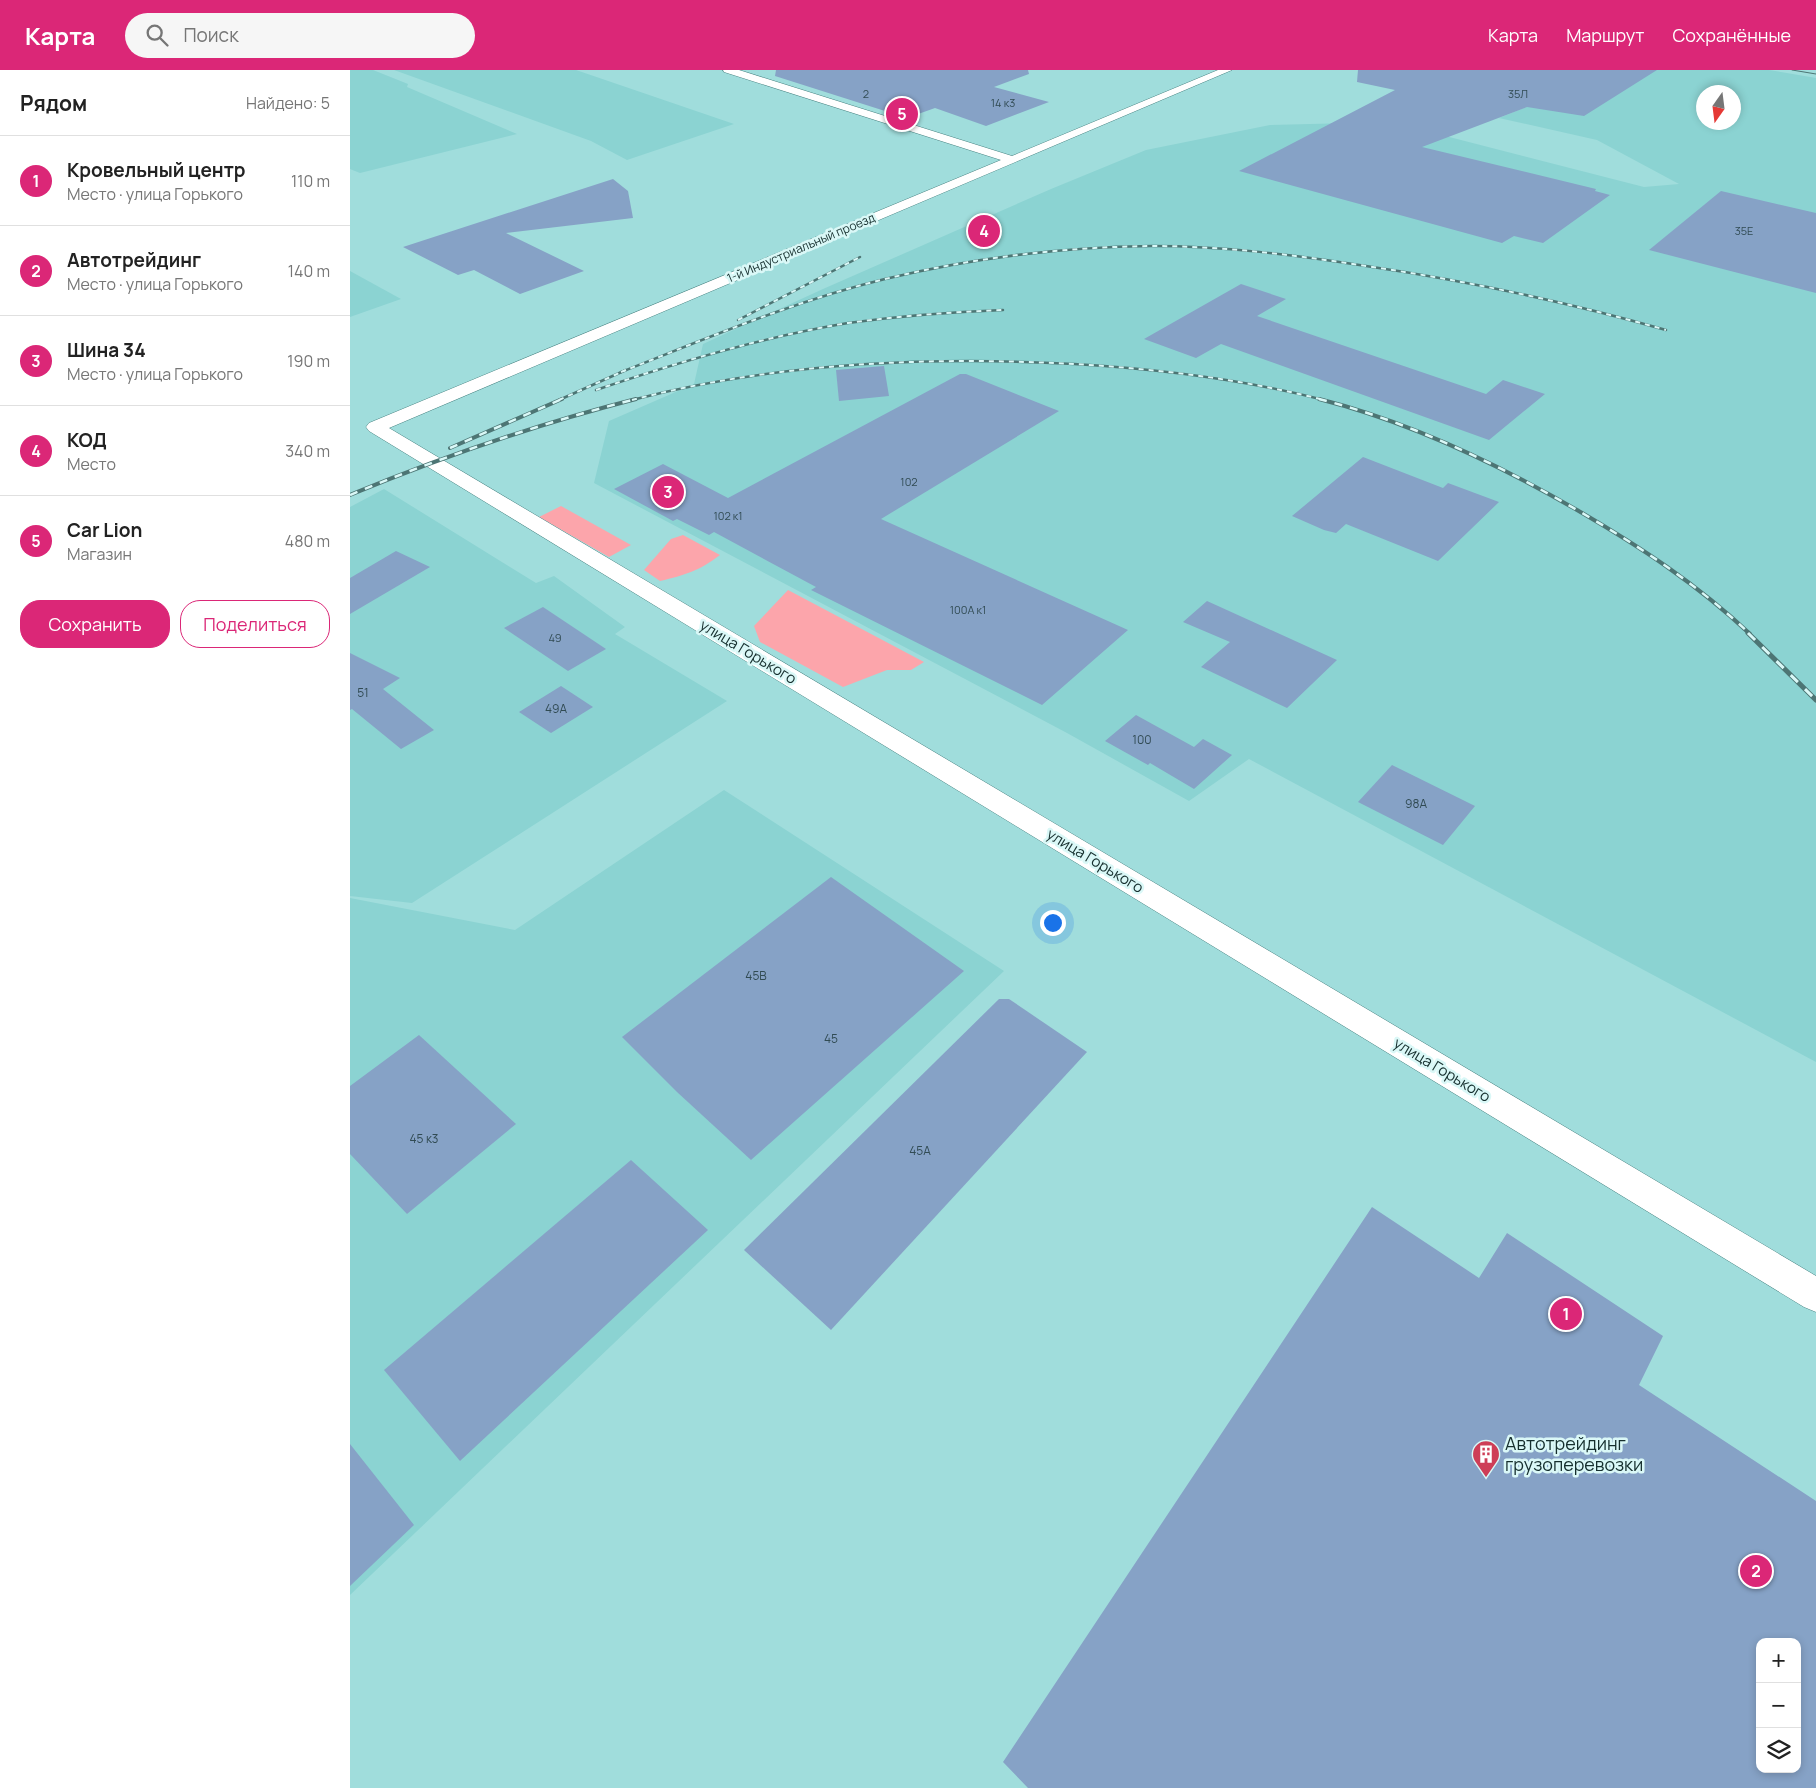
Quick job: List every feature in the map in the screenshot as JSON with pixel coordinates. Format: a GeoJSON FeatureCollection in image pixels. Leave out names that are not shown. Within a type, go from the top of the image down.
{"type":"FeatureCollection","features":[{"type":"Feature","properties":{"kind":"street"},"geometry":{"type":"LineString","coordinates":[[728,70],[1013,160]]}},
{"type":"Feature","properties":{"kind":"street","name":"1-й Индустриальный проезд"},"geometry":{"type":"LineString","coordinates":[[375,427],[1227,70]]}},
{"type":"Feature","properties":{"kind":"street","name":"улица Горького"},"geometry":{"type":"LineString","coordinates":[[375,427],[1816,1295]]}},
{"type":"Feature","properties":{"kind":"shaded area"},"geometry":{"type":"Polygon","coordinates":[[[350,70],[373,70],[408,84],[407,87],[517,134],[360,173],[350,169],[350,70]]]}},
{"type":"Feature","properties":{"kind":"shaded area"},"geometry":{"type":"Polygon","coordinates":[[[394,70],[576,70],[734,124],[627,160],[591,141],[394,70]]]}},
{"type":"Feature","properties":{"kind":"shaded area"},"geometry":{"type":"Polygon","coordinates":[[[1507,70],[1769,70],[1816,78],[1816,1062],[1249,759],[1189,801],[1067,733],[594,483],[609,421],[694,384],[703,344],[1051,189],[1146,150],[1270,125],[1391,122],[1644,187],[1679,184],[1597,140],[1499,118],[1534,104],[1507,70]]]}},
{"type":"Feature","properties":{"kind":"shaded area"},"geometry":{"type":"Polygon","coordinates":[[[350,271],[401,299],[350,317],[350,271]]]}},
{"type":"Feature","properties":{"kind":"shaded area"},"geometry":{"type":"Polygon","coordinates":[[[384,489],[536,583],[554,576],[625,627],[615,634],[727,701],[412,903],[350,896],[350,507],[384,489]]]}},
{"type":"Feature","properties":{"kind":"shaded area"},"geometry":{"type":"Polygon","coordinates":[[[561,506],[631,545],[609,557],[539,517],[561,506]]]}},
{"type":"Feature","properties":{"kind":"shaded area"},"geometry":{"type":"Polygon","coordinates":[[[683,535],[720,555],[692,572],[660,581],[644,570],[671,539],[683,535]]]}},
{"type":"Feature","properties":{"kind":"shaded area"},"geometry":{"type":"Polygon","coordinates":[[[788,590],[924,662],[911,670],[887,670],[843,687],[760,642],[754,626],[788,590]]]}},
{"type":"Feature","properties":{"kind":"shaded area"},"geometry":{"type":"Polygon","coordinates":[[[724,790],[1004,971],[350,1595],[350,898],[515,930],[724,790]]]}},
{"type":"Feature","properties":{"kind":"building"},"geometry":{"type":"Polygon","coordinates":[[[776,70],[1028,70],[1029,74],[994,87],[1049,102],[986,126],[935,108],[907,118],[775,76],[776,70]]]}},
{"type":"Feature","properties":{"kind":"building"},"geometry":{"type":"Polygon","coordinates":[[[1358,70],[1657,70],[1584,116],[1527,107],[1422,147],[1596,189],[1595,191],[1610,195],[1543,243],[1514,236],[1502,243],[1239,171],[1395,90],[1357,82],[1358,70]]]}},
{"type":"Feature","properties":{"kind":"building"},"geometry":{"type":"Polygon","coordinates":[[[613,179],[628,191],[633,218],[506,233],[584,271],[520,294],[474,270],[458,275],[403,247],[613,179]]]}},
{"type":"Feature","properties":{"kind":"building"},"geometry":{"type":"Polygon","coordinates":[[[1721,191],[1816,213],[1816,293],[1649,250],[1721,191]]]}},
{"type":"Feature","properties":{"kind":"building"},"geometry":{"type":"Polygon","coordinates":[[[1241,284],[1286,299],[1257,316],[1486,394],[1503,380],[1545,394],[1489,440],[1221,344],[1196,358],[1144,339],[1241,284]]]}},
{"type":"Feature","properties":{"kind":"building"},"geometry":{"type":"Polygon","coordinates":[[[884,366],[889,396],[839,401],[836,370],[884,366]]]}},
{"type":"Feature","properties":{"kind":"building"},"geometry":{"type":"Polygon","coordinates":[[[960,374],[966,374],[1059,411],[881,519],[1128,630],[1042,705],[811,590],[816,587],[714,532],[709,535],[677,519],[673,521],[614,489],[663,464],[728,498],[960,374]]]}},
{"type":"Feature","properties":{"kind":"building"},"geometry":{"type":"Polygon","coordinates":[[[1363,457],[1443,488],[1448,483],[1499,502],[1438,561],[1346,524],[1336,533],[1324,530],[1292,516],[1363,457]]]}},
{"type":"Feature","properties":{"kind":"building"},"geometry":{"type":"Polygon","coordinates":[[[396,551],[430,567],[350,614],[350,578],[396,551]]]}},
{"type":"Feature","properties":{"kind":"building"},"geometry":{"type":"Polygon","coordinates":[[[1207,601],[1337,660],[1287,708],[1201,667],[1230,642],[1183,622],[1207,601]]]}},
{"type":"Feature","properties":{"kind":"building"},"geometry":{"type":"Polygon","coordinates":[[[543,607],[606,649],[568,671],[504,628],[543,607]]]}},
{"type":"Feature","properties":{"kind":"building"},"geometry":{"type":"Polygon","coordinates":[[[350,653],[400,678],[383,689],[434,730],[401,749],[352,709],[350,710],[350,653]]]}},
{"type":"Feature","properties":{"kind":"building"},"geometry":{"type":"Polygon","coordinates":[[[561,686],[593,707],[551,733],[519,712],[561,686]]]}},
{"type":"Feature","properties":{"kind":"building"},"geometry":{"type":"Polygon","coordinates":[[[1136,715],[1194,747],[1203,739],[1232,755],[1194,789],[1150,763],[1148,765],[1105,741],[1136,715]]]}},
{"type":"Feature","properties":{"kind":"building"},"geometry":{"type":"Polygon","coordinates":[[[1392,765],[1475,806],[1443,845],[1358,802],[1392,765]]]}},
{"type":"Feature","properties":{"kind":"building"},"geometry":{"type":"Polygon","coordinates":[[[831,877],[964,971],[751,1160],[677,1092],[622,1037],[831,877]]]}},
{"type":"Feature","properties":{"kind":"building"},"geometry":{"type":"Polygon","coordinates":[[[999,999],[1009,999],[1087,1052],[831,1330],[744,1250],[999,999]]]}},
{"type":"Feature","properties":{"kind":"building"},"geometry":{"type":"Polygon","coordinates":[[[419,1035],[516,1124],[407,1214],[350,1154],[350,1086],[419,1035]]]}},
{"type":"Feature","properties":{"kind":"building"},"geometry":{"type":"Polygon","coordinates":[[[631,1160],[708,1230],[460,1461],[384,1370],[631,1160]]]}},
{"type":"Feature","properties":{"kind":"building","name":"Автотрейдинг грузоперевозки"},"geometry":{"type":"Polygon","coordinates":[[[1372,1207],[1479,1278],[1507,1233],[1663,1336],[1639,1385],[1816,1501],[1816,1788],[1028,1788],[1003,1762],[1372,1207]]]}},
{"type":"Feature","properties":{"kind":"building"},"geometry":{"type":"Polygon","coordinates":[[[350,1444],[414,1525],[350,1586],[350,1444]]]}},
{"type":"Feature","properties":{"kind":"tram line"},"geometry":{"type":"LineString","coordinates":[[1792,70],[1816,74]]}},
{"type":"Feature","properties":{"kind":"railway"},"geometry":{"type":"LineString","coordinates":[[626,370],[784,309],[885,279],[951,265],[1017,255],[1118,247],[1179,246],[1233,249],[1366,266],[1442,278],[1517,293],[1592,310],[1666,330]]}},
{"type":"Feature","properties":{"kind":"railway"},"geometry":{"type":"LineString","coordinates":[[738,320],[860,257]]}},
{"type":"Feature","properties":{"kind":"railway"},"geometry":{"type":"LineString","coordinates":[[596,390],[721,351],[784,335],[848,323],[906,316],[1003,310]]}},
{"type":"Feature","properties":{"kind":"railway"},"geometry":{"type":"LineString","coordinates":[[634,400],[686,388],[796,370],[851,365],[963,361],[1074,364],[1169,372],[1262,386],[1324,400]]}},
{"type":"Feature","properties":{"kind":"railway"},"geometry":{"type":"LineString","coordinates":[[559,400],[626,370]]}},
{"type":"Feature","properties":{"kind":"railway"},"geometry":{"type":"LineString","coordinates":[[621,372],[626,370]]}},
{"type":"Feature","properties":{"kind":"railway"},"geometry":{"type":"LineString","coordinates":[[450,448],[562,399]]}},
{"type":"Feature","properties":{"kind":"railway"},"geometry":{"type":"LineString","coordinates":[[1319,399],[1386,419],[1484,460],[1515,476],[1577,510],[1667,567],[1688,582],[1750,634]]}},
{"type":"Feature","properties":{"kind":"railway"},"geometry":{"type":"LineString","coordinates":[[350,495],[492,442],[563,419],[634,400]]}},
{"type":"Feature","properties":{"kind":"railway"},"geometry":{"type":"LineString","coordinates":[[1748,633],[1816,700]]}},
{"type":"Feature","properties":{"kind":"place","name":"Car Lion"},"geometry":{"type":"Point","coordinates":[902,114]}},
{"type":"Feature","properties":{"kind":"place","name":"КОД"},"geometry":{"type":"Point","coordinates":[984,231]}},
{"type":"Feature","properties":{"kind":"place","name":"Шина 34"},"geometry":{"type":"Point","coordinates":[668,492]}},
{"type":"Feature","properties":{"kind":"place","name":"Кровельный центр"},"geometry":{"type":"Point","coordinates":[1566,1314]}},
{"type":"Feature","properties":{"kind":"place","name":"Автотрейдинг грузоперевозки"},"geometry":{"type":"Point","coordinates":[1486,1478]}},
{"type":"Feature","properties":{"kind":"place","name":"Автотрейдинг"},"geometry":{"type":"Point","coordinates":[1756,1571]}}]}
